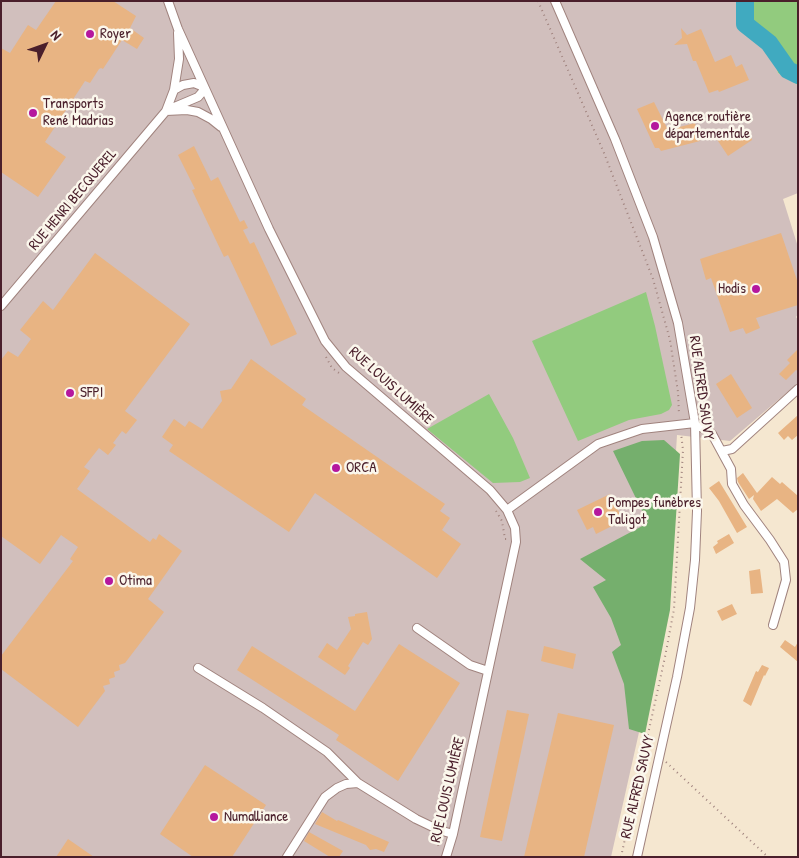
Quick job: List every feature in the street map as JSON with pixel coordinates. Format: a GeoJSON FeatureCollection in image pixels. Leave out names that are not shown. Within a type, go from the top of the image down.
{"type":"FeatureCollection","features":[{"type":"Feature","properties":{"kind":"street","name":"RUE LOUIS LUMIÈRE"},"geometry":{"type":"LineString","coordinates":[[168,1],[178,29],[269,229],[325,341],[346,367],[490,490],[507,510],[515,528],[516,539],[453,834],[444,854]]}},
{"type":"Feature","properties":{"kind":"street","name":"RUE ALFRED SAUVY"},"geometry":{"type":"LineString","coordinates":[[555,1],[615,139],[653,238],[678,323],[695,424],[697,511],[691,599],[684,642],[637,857]]}},
{"type":"Feature","properties":{"kind":"street","name":"RUE HENRI BECQUEREL"},"geometry":{"type":"LineString","coordinates":[[1,306],[166,111],[174,90],[179,59],[178,29]]}},
{"type":"Feature","properties":{"kind":"street"},"geometry":{"type":"LineString","coordinates":[[174,90],[183,85],[194,83],[205,88]]}},
{"type":"Feature","properties":{"kind":"street","name":"RUE HENRI BECQUEREL"},"geometry":{"type":"LineString","coordinates":[[166,111],[198,97],[205,88]]}},
{"type":"Feature","properties":{"kind":"street"},"geometry":{"type":"LineString","coordinates":[[166,111],[187,110],[198,112],[211,118],[223,128]]}},
{"type":"Feature","properties":{"kind":"street"},"geometry":{"type":"LineString","coordinates":[[722,451],[732,449],[798,389]]}},
{"type":"Feature","properties":{"kind":"street"},"geometry":{"type":"LineString","coordinates":[[507,510],[598,444],[642,428],[695,424],[701,426],[712,434],[731,469],[732,484],[744,505],[784,562],[786,580],[773,626]]}},
{"type":"Feature","properties":{"kind":"street"},"geometry":{"type":"LineString","coordinates":[[417,628],[470,665],[488,671]]}},
{"type":"Feature","properties":{"kind":"street"},"geometry":{"type":"LineString","coordinates":[[198,668],[263,708],[327,752],[358,783],[416,819],[439,830],[453,834]]}},
{"type":"Feature","properties":{"kind":"street"},"geometry":{"type":"LineString","coordinates":[[287,857],[325,797],[346,784],[358,783]]}},
{"type":"Feature","properties":{"kind":"path"},"geometry":{"type":"LineString","coordinates":[[323,351],[332,368],[340,374]]}},
{"type":"Feature","properties":{"kind":"path"},"geometry":{"type":"LineString","coordinates":[[493,506],[502,522],[506,540],[516,539]]}},
{"type":"Feature","properties":{"kind":"path"},"geometry":{"type":"LineString","coordinates":[[659,756],[768,857]]}},
{"type":"Feature","properties":{"kind":"path"},"geometry":{"type":"LineString","coordinates":[[439,830],[434,841],[444,854]]}},
{"type":"Feature","properties":{"kind":"shaded area"},"geometry":{"type":"Polygon","coordinates":[[[1,1],[738,1],[742,29],[769,43],[778,73],[798,85],[798,193],[783,199],[798,247],[798,314],[796,317],[798,320],[798,383],[730,441],[677,435],[666,612],[611,857],[1,857],[1,1]]]}},
{"type":"Feature","properties":{"kind":"green space"},"geometry":{"type":"Polygon","coordinates":[[[738,1],[798,1],[798,85],[778,73],[769,43],[742,29],[738,1]]]}},
{"type":"Feature","properties":{"kind":"green space"},"geometry":{"type":"Polygon","coordinates":[[[646,292],[672,405],[669,410],[661,414],[629,420],[578,441],[532,341],[646,292]]]}},
{"type":"Feature","properties":{"kind":"green space"},"geometry":{"type":"Polygon","coordinates":[[[489,394],[513,438],[530,478],[520,482],[493,483],[427,429],[489,394]]]}},
{"type":"Feature","properties":{"kind":"green space"},"geometry":{"type":"Polygon","coordinates":[[[664,440],[680,454],[670,610],[645,734],[629,729],[624,684],[612,652],[621,645],[611,618],[593,587],[606,580],[580,559],[648,523],[613,451],[642,441],[664,440]]]}},
{"type":"Feature","properties":{"kind":"building","name":"Transports René Madrias"},"geometry":{"type":"Polygon","coordinates":[[[56,1],[113,1],[136,16],[130,28],[144,38],[137,49],[122,40],[103,69],[99,69],[90,83],[85,81],[45,142],[66,157],[38,197],[1,172],[1,48],[10,53],[28,25],[36,30],[56,1]]]}},
{"type":"Feature","properties":{"kind":"building"},"geometry":{"type":"Polygon","coordinates":[[[681,28],[687,35],[701,29],[715,62],[731,55],[736,67],[742,64],[749,80],[719,92],[718,90],[709,93],[687,44],[674,45],[682,38],[681,28]]]}},
{"type":"Feature","properties":{"kind":"building","name":"Agence routière départementale"},"geometry":{"type":"Polygon","coordinates":[[[654,102],[668,130],[695,123],[700,141],[661,151],[659,148],[655,148],[637,109],[654,102]]]}},
{"type":"Feature","properties":{"kind":"building"},"geometry":{"type":"Polygon","coordinates":[[[733,126],[741,137],[749,131],[752,140],[728,156],[716,138],[733,126]]]}},
{"type":"Feature","properties":{"kind":"building"},"geometry":{"type":"Polygon","coordinates":[[[194,146],[211,181],[218,177],[240,222],[244,220],[248,228],[243,230],[250,244],[254,242],[297,334],[271,346],[228,255],[224,257],[192,190],[195,189],[178,155],[194,146]]]}},
{"type":"Feature","properties":{"kind":"building","name":"Hodis"},"geometry":{"type":"Polygon","coordinates":[[[781,233],[798,283],[798,305],[756,318],[760,328],[746,334],[743,328],[730,332],[711,278],[706,280],[700,259],[781,233]]]}},
{"type":"Feature","properties":{"kind":"building"},"geometry":{"type":"Polygon","coordinates":[[[95,253],[190,324],[125,411],[137,420],[126,434],[122,431],[113,443],[116,445],[108,455],[99,448],[84,467],[90,471],[77,489],[150,542],[153,538],[156,540],[159,534],[182,551],[148,599],[164,612],[125,663],[119,665],[120,670],[114,672],[115,677],[109,679],[110,684],[103,686],[105,691],[78,727],[1,669],[1,656],[73,561],[70,559],[78,547],[61,535],[40,564],[1,536],[1,360],[8,351],[18,357],[31,339],[20,330],[43,301],[53,310],[95,253]]]}},
{"type":"Feature","properties":{"kind":"building"},"geometry":{"type":"Polygon","coordinates":[[[798,349],[798,371],[796,370],[786,380],[779,374],[790,363],[787,360],[798,349]]]}},
{"type":"Feature","properties":{"kind":"building","name":"ORCA"},"geometry":{"type":"Polygon","coordinates":[[[251,359],[306,399],[302,405],[445,504],[440,511],[450,518],[442,530],[461,544],[437,578],[315,493],[289,532],[169,451],[173,445],[162,437],[174,419],[185,427],[189,421],[202,429],[222,401],[220,391],[231,389],[251,359]]]}},
{"type":"Feature","properties":{"kind":"building"},"geometry":{"type":"Polygon","coordinates":[[[731,374],[752,408],[737,418],[716,384],[731,374]]]}},
{"type":"Feature","properties":{"kind":"building"},"geometry":{"type":"Polygon","coordinates":[[[798,415],[798,435],[792,440],[788,436],[784,440],[778,433],[798,415]]]}},
{"type":"Feature","properties":{"kind":"building"},"geometry":{"type":"Polygon","coordinates":[[[743,473],[757,493],[772,477],[780,484],[782,482],[798,496],[798,509],[793,513],[777,499],[761,511],[753,499],[754,495],[749,499],[738,482],[737,478],[743,473]]]}},
{"type":"Feature","properties":{"kind":"building"},"geometry":{"type":"Polygon","coordinates":[[[719,481],[747,527],[737,533],[719,501],[709,488],[719,481]]]}},
{"type":"Feature","properties":{"kind":"building","name":"Pompes funèbres Taligot"},"geometry":{"type":"Polygon","coordinates":[[[610,494],[620,514],[613,518],[616,524],[596,534],[593,527],[587,530],[577,510],[610,494]]]}},
{"type":"Feature","properties":{"kind":"building"},"geometry":{"type":"Polygon","coordinates":[[[729,534],[734,543],[716,554],[713,547],[718,543],[717,541],[729,534]]]}},
{"type":"Feature","properties":{"kind":"building"},"geometry":{"type":"Polygon","coordinates":[[[760,569],[763,593],[751,594],[749,571],[760,569]]]}},
{"type":"Feature","properties":{"kind":"building"},"geometry":{"type":"Polygon","coordinates":[[[732,604],[737,614],[722,621],[717,611],[732,604]]]}},
{"type":"Feature","properties":{"kind":"building"},"geometry":{"type":"Polygon","coordinates":[[[367,612],[372,639],[368,645],[363,642],[348,666],[350,668],[345,675],[318,657],[327,643],[337,650],[351,629],[348,617],[367,612]]]}},
{"type":"Feature","properties":{"kind":"building"},"geometry":{"type":"Polygon","coordinates":[[[785,640],[795,647],[798,642],[798,662],[780,647],[785,640]]]}},
{"type":"Feature","properties":{"kind":"building"},"geometry":{"type":"Polygon","coordinates":[[[399,644],[460,683],[398,781],[336,740],[339,735],[237,670],[252,646],[355,711],[399,644]]]}},
{"type":"Feature","properties":{"kind":"building"},"geometry":{"type":"Polygon","coordinates":[[[544,646],[576,654],[573,669],[541,661],[544,646]]]}},
{"type":"Feature","properties":{"kind":"building"},"geometry":{"type":"Polygon","coordinates":[[[762,665],[769,668],[764,675],[751,706],[743,701],[756,671],[758,672],[762,665]]]}},
{"type":"Feature","properties":{"kind":"building"},"geometry":{"type":"Polygon","coordinates":[[[507,710],[529,714],[502,841],[480,837],[507,710]]]}},
{"type":"Feature","properties":{"kind":"building"},"geometry":{"type":"Polygon","coordinates":[[[558,713],[614,725],[584,857],[524,857],[558,713]]]}},
{"type":"Feature","properties":{"kind":"building","name":"Numalliance"},"geometry":{"type":"Polygon","coordinates":[[[205,765],[266,805],[232,857],[193,857],[160,834],[205,765]]]}},
{"type":"Feature","properties":{"kind":"building"},"geometry":{"type":"Polygon","coordinates":[[[322,812],[337,821],[389,842],[384,852],[376,849],[370,850],[366,845],[315,824],[322,812]]]}},
{"type":"Feature","properties":{"kind":"building"},"geometry":{"type":"Polygon","coordinates":[[[309,832],[343,851],[339,857],[330,857],[304,841],[309,832]]]}},
{"type":"Feature","properties":{"kind":"building"},"geometry":{"type":"Polygon","coordinates":[[[68,839],[94,857],[56,857],[68,839]]]}},
{"type":"Feature","properties":{"kind":"waterway"},"geometry":{"type":"LineString","coordinates":[[745,1],[745,24],[769,43],[788,70],[798,75]]}},
{"type":"Feature","properties":{"kind":"place","name":"Royer"},"geometry":{"type":"Point","coordinates":[90,34]}},
{"type":"Feature","properties":{"kind":"place","name":"Transports René Madrias"},"geometry":{"type":"Point","coordinates":[33,113]}},
{"type":"Feature","properties":{"kind":"place","name":"Agence routière départementale"},"geometry":{"type":"Point","coordinates":[655,126]}},
{"type":"Feature","properties":{"kind":"place","name":"Hodis"},"geometry":{"type":"Point","coordinates":[756,289]}},
{"type":"Feature","properties":{"kind":"place","name":"SFPI"},"geometry":{"type":"Point","coordinates":[70,393]}},
{"type":"Feature","properties":{"kind":"place","name":"ORCA"},"geometry":{"type":"Point","coordinates":[336,468]}},
{"type":"Feature","properties":{"kind":"place","name":"Pompes funèbres Taligot"},"geometry":{"type":"Point","coordinates":[598,512]}},
{"type":"Feature","properties":{"kind":"place","name":"Otima"},"geometry":{"type":"Point","coordinates":[109,581]}},
{"type":"Feature","properties":{"kind":"place","name":"Numalliance"},"geometry":{"type":"Point","coordinates":[214,817]}}]}
